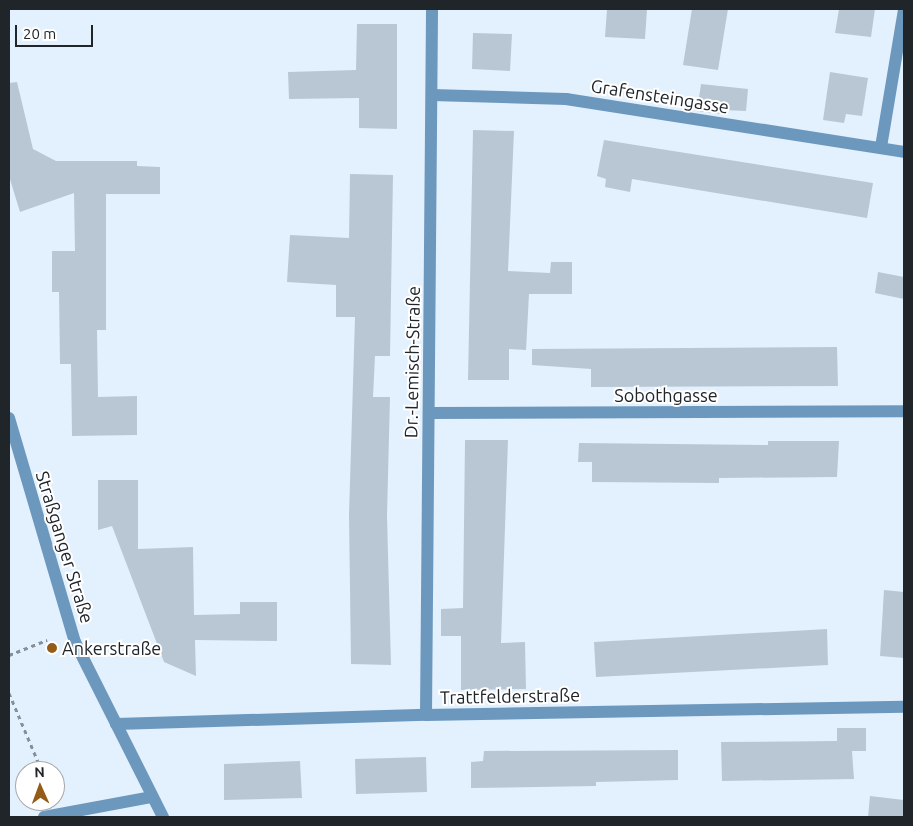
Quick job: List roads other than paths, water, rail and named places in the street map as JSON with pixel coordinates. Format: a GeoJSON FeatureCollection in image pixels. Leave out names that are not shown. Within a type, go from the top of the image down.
{"type":"FeatureCollection","features":[{"type":"Feature","properties":{"kind":"street","name":"Dr.-Lemisch-Straße"},"geometry":{"type":"LineString","coordinates":[[426,715],[432,9]]}},
{"type":"Feature","properties":{"kind":"street"},"geometry":{"type":"LineString","coordinates":[[881,147],[904,9]]}},
{"type":"Feature","properties":{"kind":"street","name":"Grafensteingasse"},"geometry":{"type":"LineString","coordinates":[[432,95],[566,99],[904,152]]}},
{"type":"Feature","properties":{"kind":"street","name":"Sobothgasse"},"geometry":{"type":"LineString","coordinates":[[428,413],[904,411]]}},
{"type":"Feature","properties":{"kind":"street","name":"Straßganger Straße"},"geometry":{"type":"LineString","coordinates":[[9,418],[68,624],[163,817]]}},
{"type":"Feature","properties":{"kind":"street","name":"Trattfelderstraße"},"geometry":{"type":"LineString","coordinates":[[116,724],[426,715],[904,707]]}},
{"type":"Feature","properties":{"kind":"street"},"geometry":{"type":"LineString","coordinates":[[44,817],[152,797]]}},
{"type":"Feature","properties":{"kind":"place","name":"Ankerstraße"},"geometry":{"type":"Point","coordinates":[52,648]}}]}
